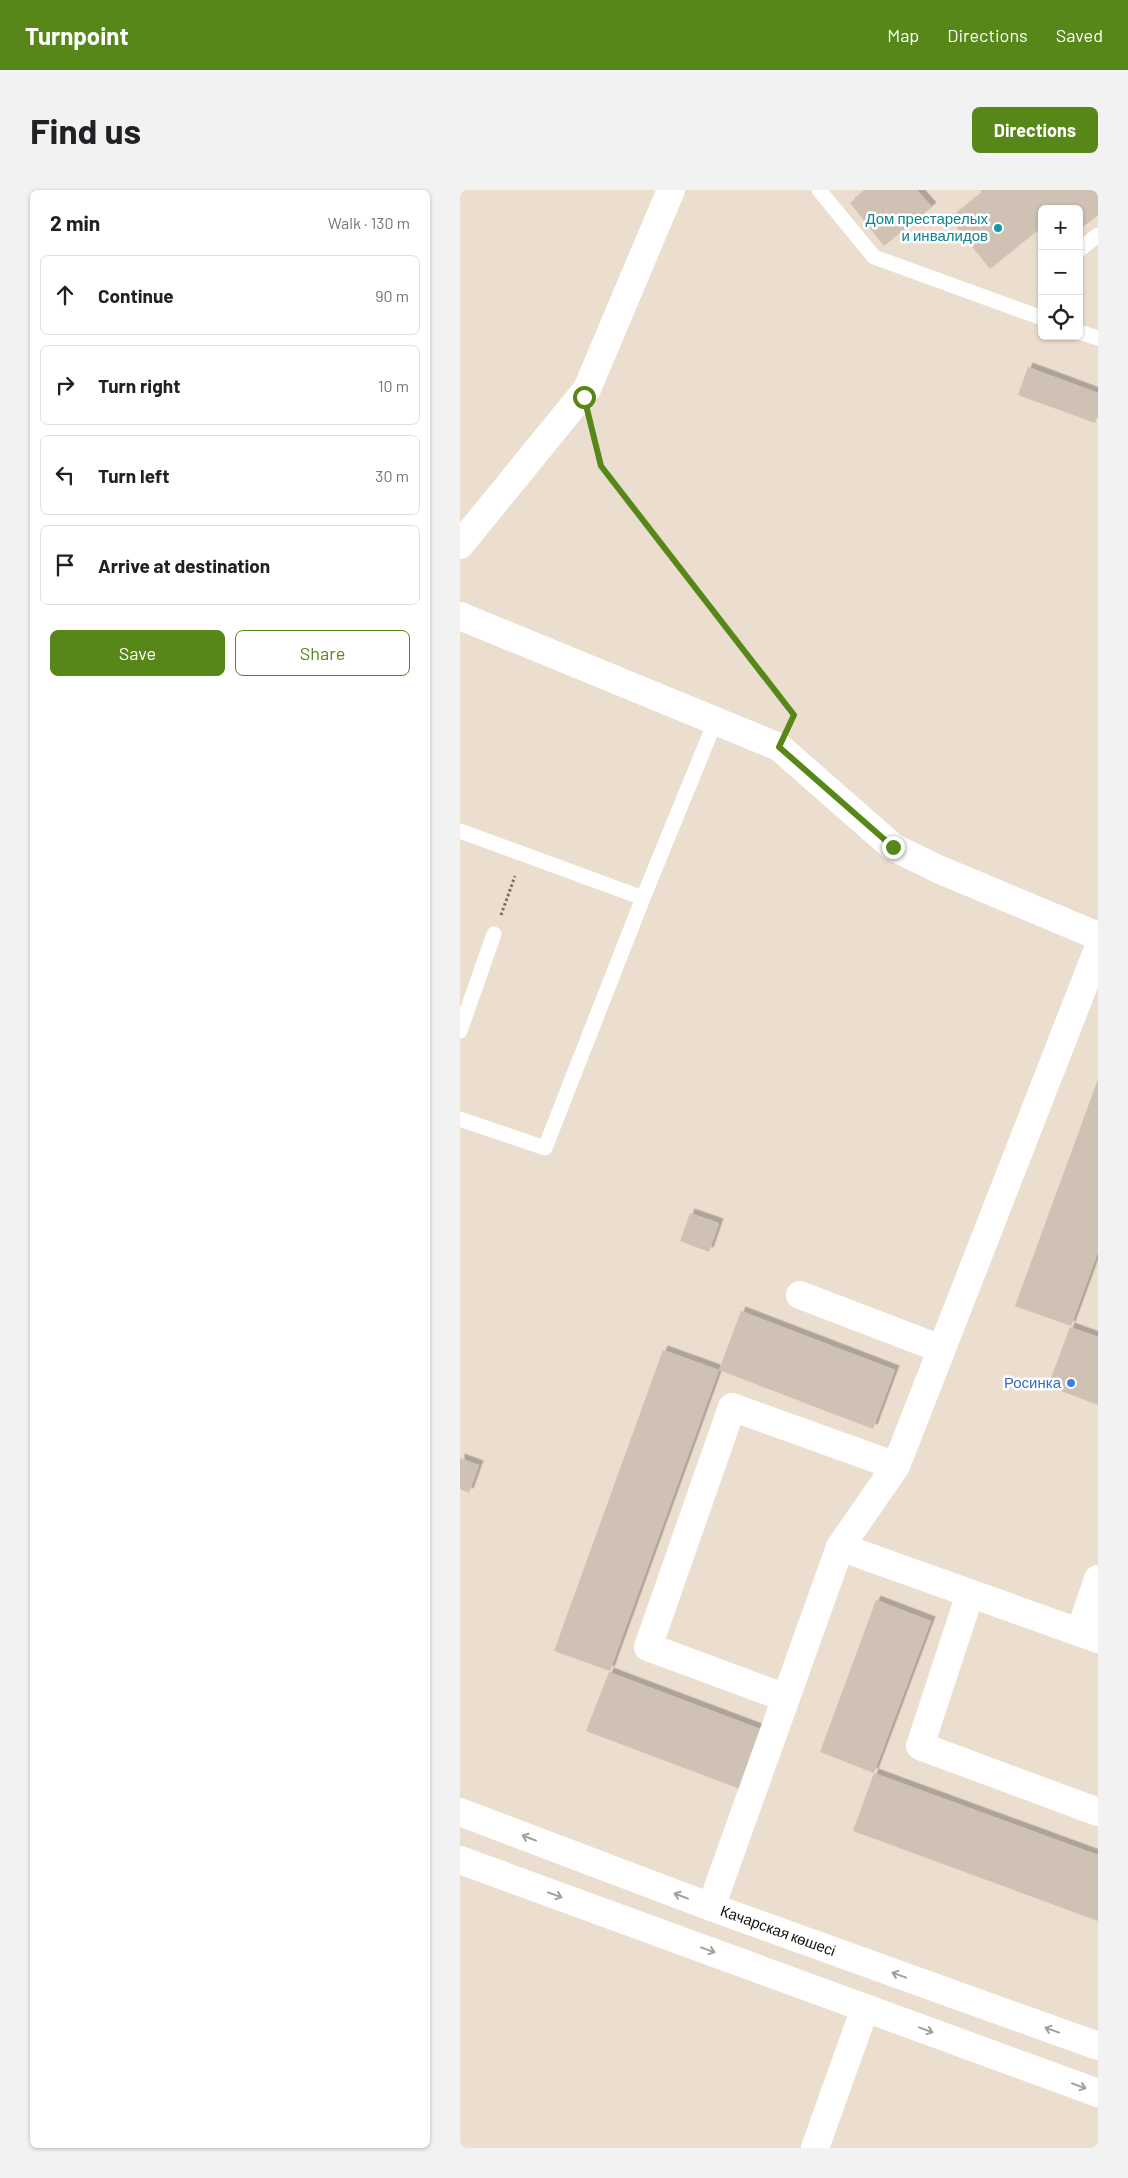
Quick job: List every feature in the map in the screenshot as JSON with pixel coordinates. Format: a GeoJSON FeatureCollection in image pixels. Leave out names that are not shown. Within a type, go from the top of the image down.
{"type":"FeatureCollection","features":[{"type":"Feature","properties":{"kind":"street"},"geometry":{"type":"LineString","coordinates":[[460,545],[587,389],[671,190]]}},
{"type":"Feature","properties":{"kind":"street"},"geometry":{"type":"LineString","coordinates":[[460,616],[779,747],[893,847],[938,869],[1098,936]]}},
{"type":"Feature","properties":{"kind":"street"},"geometry":{"type":"LineString","coordinates":[[711,1907],[840,1547],[896,1466],[1098,948]]}},
{"type":"Feature","properties":{"kind":"street"},"geometry":{"type":"LineString","coordinates":[[800,1295],[941,1349]]}},
{"type":"Feature","properties":{"kind":"street"},"geometry":{"type":"LineString","coordinates":[[786,1698],[648,1647],[732,1407],[896,1466]]}},
{"type":"Feature","properties":{"kind":"street"},"geometry":{"type":"LineString","coordinates":[[840,1547],[1089,1636],[1098,1579]]}},
{"type":"Feature","properties":{"kind":"street"},"geometry":{"type":"LineString","coordinates":[[970,1594],[920,1746],[1098,1812]]}},
{"type":"Feature","properties":{"kind":"street","name":"Качарская көшесі"},"geometry":{"type":"LineString","coordinates":[[460,1812],[711,1907],[1098,2046]]}},
{"type":"Feature","properties":{"kind":"street"},"geometry":{"type":"LineString","coordinates":[[460,1860],[1098,2093]]}},
{"type":"Feature","properties":{"kind":"street"},"geometry":{"type":"LineString","coordinates":[[815,2148],[866,2008]]}},
{"type":"Feature","properties":{"kind":"lane"},"geometry":{"type":"LineString","coordinates":[[819,190],[874,257],[1038,316]]}},
{"type":"Feature","properties":{"kind":"lane"},"geometry":{"type":"LineString","coordinates":[[1083,247],[1098,234]]}},
{"type":"Feature","properties":{"kind":"lane"},"geometry":{"type":"LineString","coordinates":[[1083,333],[1098,338]]}},
{"type":"Feature","properties":{"kind":"lane"},"geometry":{"type":"LineString","coordinates":[[460,1119],[546,1148],[642,898],[715,722]]}},
{"type":"Feature","properties":{"kind":"lane"},"geometry":{"type":"LineString","coordinates":[[460,831],[642,898]]}},
{"type":"Feature","properties":{"kind":"lane"},"geometry":{"type":"LineString","coordinates":[[460,1030],[494,934]]}},
{"type":"Feature","properties":{"kind":"path"},"geometry":{"type":"LineString","coordinates":[[587,389],[584,397],[601,466],[794,715],[779,747]]}},
{"type":"Feature","properties":{"kind":"path"},"geometry":{"type":"LineString","coordinates":[[494,934],[522,854]]}},
{"type":"Feature","properties":{"kind":"building","name":"Дом престарелых и инвалидов"},"geometry":{"type":"Polygon","coordinates":[[[866,190],[917,190],[932,207],[884,246],[850,203],[866,190]]]}},
{"type":"Feature","properties":{"kind":"building","name":"Дом престарелых и инвалидов"},"geometry":{"type":"Polygon","coordinates":[[[980,190],[1098,190],[1098,215],[1083,227],[1083,205],[1038,205],[1038,230],[990,269],[950,219],[982,193],[980,190]]]}},
{"type":"Feature","properties":{"kind":"building"},"geometry":{"type":"Polygon","coordinates":[[[1028,367],[1098,393],[1098,414],[1095,423],[1018,395],[1028,367]]]}},
{"type":"Feature","properties":{"kind":"building"},"geometry":{"type":"Polygon","coordinates":[[[1098,1079],[1098,1252],[1071,1326],[1015,1306],[1098,1079]]]}},
{"type":"Feature","properties":{"kind":"building"},"geometry":{"type":"Polygon","coordinates":[[[690,1213],[719,1223],[709,1252],[680,1241],[690,1213]]]}},
{"type":"Feature","properties":{"kind":"building"},"geometry":{"type":"Polygon","coordinates":[[[741,1311],[895,1370],[873,1429],[719,1370],[741,1311]]]}},
{"type":"Feature","properties":{"kind":"building"},"geometry":{"type":"Polygon","coordinates":[[[1070,1327],[1098,1337],[1098,1405],[1048,1386],[1070,1327]]]}},
{"type":"Feature","properties":{"kind":"building"},"geometry":{"type":"Polygon","coordinates":[[[663,1350],[719,1370],[610,1671],[554,1651],[663,1350]]]}},
{"type":"Feature","properties":{"kind":"building"},"geometry":{"type":"Polygon","coordinates":[[[460,1458],[479,1465],[469,1493],[460,1489],[460,1458]]]}},
{"type":"Feature","properties":{"kind":"building"},"geometry":{"type":"Polygon","coordinates":[[[876,1600],[931,1621],[874,1773],[820,1752],[876,1600]]]}},
{"type":"Feature","properties":{"kind":"building"},"geometry":{"type":"Polygon","coordinates":[[[609,1672],[763,1730],[740,1789],[586,1731],[609,1672]]]}},
{"type":"Feature","properties":{"kind":"building"},"geometry":{"type":"Polygon","coordinates":[[[874,1773],[1098,1855],[1098,1921],[853,1831],[874,1773]]]}},
{"type":"Feature","properties":{"kind":"place","name":"Дом престарелых и инвалидов"},"geometry":{"type":"Point","coordinates":[998,228]}},
{"type":"Feature","properties":{"kind":"place","name":"Росинка"},"geometry":{"type":"Point","coordinates":[1071,1383]}},
{"type":"Feature","properties":{"kind":"route"},"geometry":{"type":"LineString","coordinates":[[584,397],[601,466],[794,715],[779,747],[893,847]]}}]}
